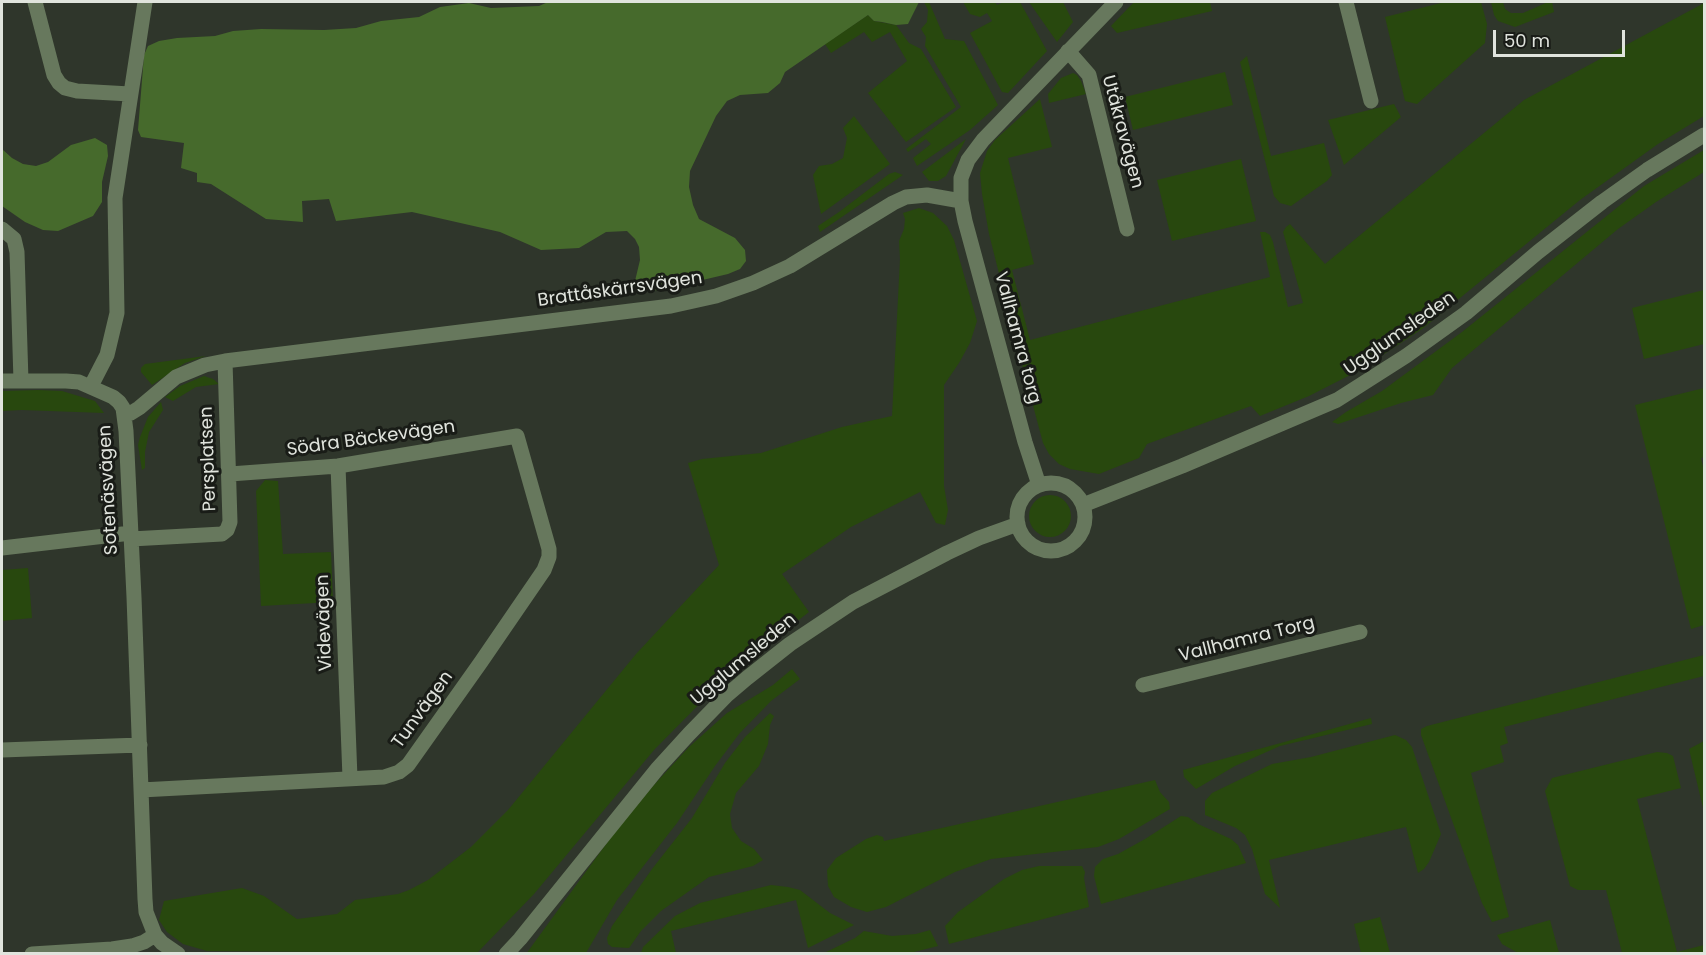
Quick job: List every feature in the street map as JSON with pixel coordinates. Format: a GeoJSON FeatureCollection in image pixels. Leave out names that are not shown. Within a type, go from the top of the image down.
{"type":"FeatureCollection","features":[{"type":"Feature","properties":{"kind":"street"},"geometry":{"type":"LineString","coordinates":[[35,2],[54,75],[59,83],[65,88],[77,91],[130,94]]}},
{"type":"Feature","properties":{"kind":"street"},"geometry":{"type":"LineString","coordinates":[[2,381],[66,381],[91,386],[107,356],[117,313],[115,198],[145,2]]}},
{"type":"Feature","properties":{"kind":"street"},"geometry":{"type":"LineString","coordinates":[[961,201],[961,178],[968,160],[983,140],[1116,2]]}},
{"type":"Feature","properties":{"kind":"street"},"geometry":{"type":"LineString","coordinates":[[1346,2],[1371,101]]}},
{"type":"Feature","properties":{"kind":"street","name":"Utåkravägen"},"geometry":{"type":"LineString","coordinates":[[1068,51],[1089,75],[1127,229]]}},
{"type":"Feature","properties":{"kind":"street","name":"Ugglumsleden"},"geometry":{"type":"LineString","coordinates":[[1083,505],[1337,400],[1406,356],[1466,313],[1602,202],[1647,170],[1704,135]]}},
{"type":"Feature","properties":{"kind":"street","name":"Brattåskärrsvägen"},"geometry":{"type":"LineString","coordinates":[[125,414],[139,408],[176,378],[205,365],[225,361],[671,306],[716,296],[753,283],[790,266],[906,197],[943,196],[961,201]]}},
{"type":"Feature","properties":{"kind":"street","name":"Vallhamra torg"},"geometry":{"type":"LineString","coordinates":[[961,201],[1000,352],[1039,485]]}},
{"type":"Feature","properties":{"kind":"street"},"geometry":{"type":"LineString","coordinates":[[2,229],[14,239],[17,252],[21,381]]}},
{"type":"Feature","properties":{"kind":"street","name":"Persplatsen"},"geometry":{"type":"LineString","coordinates":[[131,536],[222,534],[227,530],[230,522],[230,474],[225,361]]}},
{"type":"Feature","properties":{"kind":"street","name":"Sotenäsvägen"},"geometry":{"type":"LineString","coordinates":[[91,386],[119,402],[125,414],[145,899],[148,918],[155,935]]}},
{"type":"Feature","properties":{"kind":"street","name":"Södra Bäckevägen"},"geometry":{"type":"LineString","coordinates":[[230,474],[338,466],[517,436]]}},
{"type":"Feature","properties":{"kind":"street","name":"Tunvägen"},"geometry":{"type":"LineString","coordinates":[[141,790],[392,776],[408,765],[544,570],[549,557],[549,549],[517,436]]}},
{"type":"Feature","properties":{"kind":"street","name":"Videvägen"},"geometry":{"type":"LineString","coordinates":[[338,466],[350,778]]}},
{"type":"Feature","properties":{"kind":"street"},"geometry":{"type":"LineString","coordinates":[[1052,483],[1065,486],[1076,494],[1083,505],[1085,518],[1082,531],[1069,546],[1057,550],[1044,550],[1032,545],[1023,536],[1018,524],[1017,512],[1021,501],[1029,491],[1039,485],[1052,483]]}},
{"type":"Feature","properties":{"kind":"street","name":"Ugglumsleden"},"geometry":{"type":"LineString","coordinates":[[506,954],[658,768],[688,734],[747,678],[853,602],[958,548],[1018,524]]}},
{"type":"Feature","properties":{"kind":"street"},"geometry":{"type":"LineString","coordinates":[[2,549],[131,536]]}},
{"type":"Feature","properties":{"kind":"street","name":"Vallhamra Torg"},"geometry":{"type":"LineString","coordinates":[[1143,685],[1360,632]]}},
{"type":"Feature","properties":{"kind":"street"},"geometry":{"type":"LineString","coordinates":[[2,750],[140,745]]}},
{"type":"Feature","properties":{"kind":"street"},"geometry":{"type":"LineString","coordinates":[[32,954],[132,946],[155,935],[178,954]]}},
{"type":"Feature","properties":{"kind":"green space"},"geometry":{"type":"Polygon","coordinates":[[[548,2],[919,2],[908,24],[896,25],[874,21],[868,15],[785,72],[780,83],[768,93],[740,95],[727,101],[716,116],[690,171],[689,187],[699,219],[735,238],[745,250],[746,261],[740,269],[728,274],[660,290],[644,291],[635,281],[640,260],[639,247],[627,231],[606,232],[579,248],[541,250],[500,232],[412,212],[336,221],[329,199],[302,201],[303,222],[266,219],[211,184],[197,182],[197,173],[181,168],[184,143],[141,137],[138,130],[144,55],[148,46],[159,41],[261,29],[356,28],[381,21],[419,17],[440,7],[469,3],[491,8],[539,6],[548,2]]]}},
{"type":"Feature","properties":{"kind":"green space"},"geometry":{"type":"Polygon","coordinates":[[[924,2],[929,2],[945,39],[964,41],[998,105],[970,130],[917,166],[913,158],[931,144],[926,139],[908,152],[906,149],[961,107],[925,46],[926,37],[921,29],[927,22],[928,10],[924,2]]]}},
{"type":"Feature","properties":{"kind":"green space"},"geometry":{"type":"Polygon","coordinates":[[[963,2],[995,2],[997,5],[1004,2],[1020,2],[1047,51],[1008,93],[1002,92],[970,33],[992,21],[987,13],[980,17],[970,14],[963,2]]]}},
{"type":"Feature","properties":{"kind":"green space"},"geometry":{"type":"Polygon","coordinates":[[[1029,2],[1063,2],[1073,22],[1057,42],[1029,2]]]}},
{"type":"Feature","properties":{"kind":"green space"},"geometry":{"type":"Polygon","coordinates":[[[1134,2],[1210,2],[1212,11],[1117,33],[1111,26],[1134,2]]]}},
{"type":"Feature","properties":{"kind":"green space"},"geometry":{"type":"Polygon","coordinates":[[[1445,2],[1481,2],[1487,24],[1485,43],[1417,104],[1405,101],[1385,17],[1445,2]]]}},
{"type":"Feature","properties":{"kind":"green space"},"geometry":{"type":"Polygon","coordinates":[[[1491,2],[1503,2],[1505,9],[1511,13],[1523,13],[1552,2],[1554,12],[1515,27],[1498,21],[1491,2]]]}},
{"type":"Feature","properties":{"kind":"green space"},"geometry":{"type":"Polygon","coordinates":[[[1704,3],[1704,116],[1658,144],[1580,200],[1422,329],[1360,370],[1309,396],[1260,416],[1251,406],[1147,444],[1139,458],[1099,474],[1070,469],[1059,464],[1049,454],[1043,443],[989,234],[980,173],[987,151],[995,140],[1040,99],[1052,147],[1008,158],[1034,264],[1012,270],[1030,340],[1270,277],[1260,232],[1270,235],[1273,242],[1288,307],[1303,303],[1283,232],[1290,224],[1325,264],[1524,100],[1704,3]]]}},
{"type":"Feature","properties":{"kind":"green space"},"geometry":{"type":"Polygon","coordinates":[[[868,15],[874,21],[896,25],[909,43],[921,49],[956,107],[906,142],[868,93],[907,61],[890,32],[872,42],[864,32],[831,53],[825,44],[868,15]]]}},
{"type":"Feature","properties":{"kind":"green space"},"geometry":{"type":"Polygon","coordinates":[[[1247,56],[1271,156],[1324,143],[1332,175],[1291,206],[1280,203],[1274,196],[1240,62],[1247,56]]]}},
{"type":"Feature","properties":{"kind":"green space"},"geometry":{"type":"Polygon","coordinates":[[[1225,72],[1233,105],[1133,130],[1125,97],[1225,72]]]}},
{"type":"Feature","properties":{"kind":"green space"},"geometry":{"type":"Polygon","coordinates":[[[1073,73],[1081,81],[1086,94],[1049,103],[1048,94],[1061,78],[1073,73]]]}},
{"type":"Feature","properties":{"kind":"green space"},"geometry":{"type":"Polygon","coordinates":[[[1394,104],[1401,117],[1344,165],[1328,120],[1394,104]]]}},
{"type":"Feature","properties":{"kind":"green space"},"geometry":{"type":"Polygon","coordinates":[[[854,116],[890,164],[821,214],[813,175],[819,166],[832,164],[843,158],[847,138],[843,128],[854,116]]]}},
{"type":"Feature","properties":{"kind":"green space"},"geometry":{"type":"Polygon","coordinates":[[[95,138],[107,145],[108,156],[102,182],[102,202],[93,216],[58,231],[43,230],[25,222],[2,206],[2,149],[23,164],[36,166],[48,162],[71,145],[95,138]]]}},
{"type":"Feature","properties":{"kind":"green space"},"geometry":{"type":"Polygon","coordinates":[[[966,139],[946,176],[938,181],[929,181],[922,172],[966,139]]]}},
{"type":"Feature","properties":{"kind":"green space"},"geometry":{"type":"Polygon","coordinates":[[[1704,150],[1704,172],[1618,229],[1452,368],[1433,395],[1338,424],[1332,422],[1382,391],[1462,332],[1644,186],[1704,150]]]}},
{"type":"Feature","properties":{"kind":"green space"},"geometry":{"type":"Polygon","coordinates":[[[1241,159],[1256,221],[1172,241],[1157,180],[1241,159]]]}},
{"type":"Feature","properties":{"kind":"green space"},"geometry":{"type":"Polygon","coordinates":[[[895,172],[903,175],[820,232],[818,226],[889,174],[895,172]]]}},
{"type":"Feature","properties":{"kind":"green space"},"geometry":{"type":"Polygon","coordinates":[[[919,208],[933,213],[947,226],[954,240],[977,321],[970,343],[944,385],[944,486],[948,510],[945,525],[936,523],[920,492],[851,527],[782,574],[809,612],[729,674],[654,750],[534,894],[477,953],[207,951],[183,944],[167,932],[159,920],[164,901],[242,888],[264,896],[297,919],[337,914],[355,900],[398,894],[409,890],[428,880],[471,847],[508,810],[636,654],[719,565],[688,463],[702,459],[761,453],[842,427],[892,416],[899,241],[904,229],[903,213],[919,208]]]}},
{"type":"Feature","properties":{"kind":"green space"},"geometry":{"type":"Polygon","coordinates":[[[1704,290],[1704,344],[1644,359],[1632,308],[1704,290]]]}},
{"type":"Feature","properties":{"kind":"green space"},"geometry":{"type":"Polygon","coordinates":[[[206,356],[185,363],[152,385],[141,372],[145,364],[206,356]]]}},
{"type":"Feature","properties":{"kind":"green space"},"geometry":{"type":"Polygon","coordinates":[[[204,376],[219,384],[196,387],[173,401],[165,397],[180,386],[204,376]]]}},
{"type":"Feature","properties":{"kind":"green space"},"geometry":{"type":"Polygon","coordinates":[[[1704,388],[1704,457],[1701,458],[1704,471],[1704,625],[1691,629],[1635,405],[1704,388]]]}},
{"type":"Feature","properties":{"kind":"green space"},"geometry":{"type":"Polygon","coordinates":[[[2,391],[62,391],[95,401],[104,413],[2,411],[2,391]]]}},
{"type":"Feature","properties":{"kind":"green space"},"geometry":{"type":"Polygon","coordinates":[[[161,402],[163,410],[149,432],[145,468],[142,470],[138,445],[140,437],[148,417],[161,402]]]}},
{"type":"Feature","properties":{"kind":"green space"},"geometry":{"type":"Polygon","coordinates":[[[265,480],[278,481],[283,554],[331,552],[333,602],[261,606],[256,491],[265,480]]]}},
{"type":"Feature","properties":{"kind":"green space"},"geometry":{"type":"Polygon","coordinates":[[[1050,495],[1058,496],[1065,501],[1070,508],[1070,524],[1065,531],[1058,536],[1050,537],[1042,536],[1035,531],[1030,524],[1029,516],[1030,508],[1035,501],[1042,496],[1050,495]]]}},
{"type":"Feature","properties":{"kind":"green space"},"geometry":{"type":"Polygon","coordinates":[[[28,568],[32,618],[2,621],[2,570],[28,568]]]}},
{"type":"Feature","properties":{"kind":"green space"},"geometry":{"type":"Polygon","coordinates":[[[1704,655],[1704,676],[1504,727],[1508,743],[1500,746],[1504,762],[1471,773],[1509,917],[1492,922],[1482,903],[1421,735],[1421,729],[1704,655]]]}},
{"type":"Feature","properties":{"kind":"green space"},"geometry":{"type":"Polygon","coordinates":[[[792,669],[800,679],[771,701],[739,734],[677,823],[617,900],[586,953],[526,954],[617,829],[689,747],[727,713],[773,685],[792,669]]]}},
{"type":"Feature","properties":{"kind":"green space"},"geometry":{"type":"Polygon","coordinates":[[[770,713],[774,716],[770,725],[768,744],[759,766],[736,793],[730,814],[732,828],[741,841],[754,849],[763,860],[753,866],[709,877],[661,911],[641,931],[629,948],[612,947],[608,944],[607,938],[612,926],[692,818],[725,763],[745,737],[770,713]]]}},
{"type":"Feature","properties":{"kind":"green space"},"geometry":{"type":"Polygon","coordinates":[[[1371,718],[1372,724],[1280,746],[1235,766],[1196,789],[1184,777],[1183,770],[1371,718]]]}},
{"type":"Feature","properties":{"kind":"green space"},"geometry":{"type":"Polygon","coordinates":[[[1395,735],[1406,740],[1412,747],[1441,834],[1429,862],[1418,873],[1406,827],[1269,860],[1280,908],[1265,894],[1252,849],[1245,835],[1236,828],[1205,815],[1205,801],[1212,793],[1272,764],[1311,757],[1395,735]]]}},
{"type":"Feature","properties":{"kind":"green space"},"geometry":{"type":"Polygon","coordinates":[[[1704,741],[1704,807],[1703,808],[1689,749],[1704,741]]]}},
{"type":"Feature","properties":{"kind":"green space"},"geometry":{"type":"Polygon","coordinates":[[[1657,752],[1673,756],[1681,788],[1637,799],[1677,952],[1704,945],[1704,953],[1622,953],[1606,890],[1578,890],[1570,886],[1545,791],[1552,778],[1657,752]]]}},
{"type":"Feature","properties":{"kind":"green space"},"geometry":{"type":"Polygon","coordinates":[[[1155,780],[1160,792],[1169,802],[1170,809],[1119,839],[1098,847],[991,859],[955,872],[886,907],[867,912],[851,907],[834,897],[828,886],[827,870],[836,858],[866,839],[877,835],[883,837],[884,841],[1155,780]]]}},
{"type":"Feature","properties":{"kind":"green space"},"geometry":{"type":"Polygon","coordinates":[[[1181,816],[1188,817],[1231,839],[1238,845],[1246,863],[1101,904],[1094,876],[1095,867],[1103,859],[1118,854],[1181,816]]]}},
{"type":"Feature","properties":{"kind":"green space"},"geometry":{"type":"Polygon","coordinates":[[[1039,866],[1082,866],[1085,872],[1089,907],[949,944],[945,926],[958,912],[1004,879],[1022,870],[1039,866]]]}},
{"type":"Feature","properties":{"kind":"green space"},"geometry":{"type":"Polygon","coordinates":[[[771,885],[800,890],[830,913],[854,925],[808,948],[796,900],[671,931],[676,953],[641,953],[643,947],[675,916],[700,903],[771,885]]]}},
{"type":"Feature","properties":{"kind":"green space"},"geometry":{"type":"Polygon","coordinates":[[[1380,917],[1390,953],[1361,953],[1354,924],[1380,917]]]}},
{"type":"Feature","properties":{"kind":"green space"},"geometry":{"type":"Polygon","coordinates":[[[1550,920],[1559,953],[1518,953],[1502,944],[1497,935],[1550,920]]]}},
{"type":"Feature","properties":{"kind":"green space"},"geometry":{"type":"Polygon","coordinates":[[[930,930],[938,946],[910,953],[824,953],[864,931],[892,936],[930,930]]]}}]}
